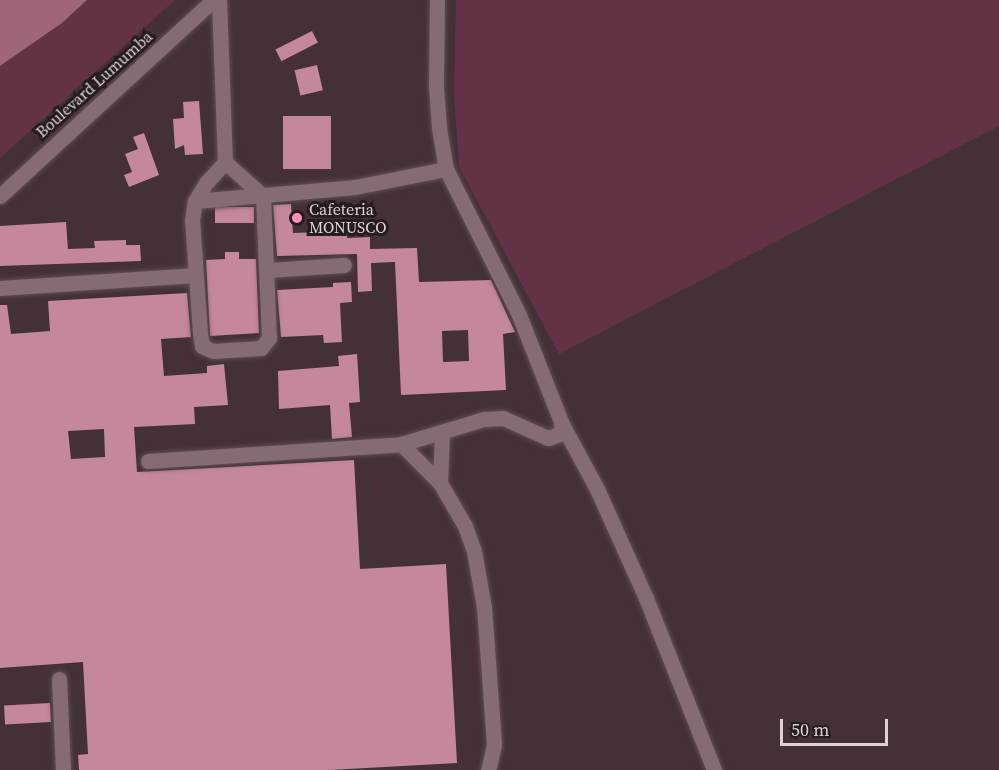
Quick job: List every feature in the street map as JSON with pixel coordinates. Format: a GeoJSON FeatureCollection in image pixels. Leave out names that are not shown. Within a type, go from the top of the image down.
{"type":"FeatureCollection","features":[{"type":"Feature","properties":{"kind":"street","name":"Boulevard Lumumba"},"geometry":{"type":"LineString","coordinates":[[0,196],[213,0]]}},
{"type":"Feature","properties":{"kind":"street"},"geometry":{"type":"LineString","coordinates":[[219,0],[225,162],[206,183],[195,201],[192,220],[202,346],[206,350],[261,348],[269,338],[268,270],[263,195],[225,162]]}},
{"type":"Feature","properties":{"kind":"street"},"geometry":{"type":"LineString","coordinates":[[437,0],[437,96],[446,169],[519,315],[562,424],[597,489],[646,598],[714,770]]}},
{"type":"Feature","properties":{"kind":"street"},"geometry":{"type":"LineString","coordinates":[[195,201],[355,187],[446,169]]}},
{"type":"Feature","properties":{"kind":"street"},"geometry":{"type":"LineString","coordinates":[[268,270],[344,265]]}},
{"type":"Feature","properties":{"kind":"street"},"geometry":{"type":"LineString","coordinates":[[0,288],[196,275]]}},
{"type":"Feature","properties":{"kind":"street"},"geometry":{"type":"LineString","coordinates":[[148,461],[401,444],[442,434],[484,419],[503,418],[548,438],[560,434],[562,424]]}},
{"type":"Feature","properties":{"kind":"street"},"geometry":{"type":"LineString","coordinates":[[440,483],[442,434]]}},
{"type":"Feature","properties":{"kind":"street"},"geometry":{"type":"LineString","coordinates":[[401,444],[440,483],[465,526],[474,551],[484,607],[494,745],[488,770]]}},
{"type":"Feature","properties":{"kind":"street"},"geometry":{"type":"LineString","coordinates":[[59,679],[63,770]]}},
{"type":"Feature","properties":{"kind":"shaded area"},"geometry":{"type":"Polygon","coordinates":[[[0,0],[87,0],[62,23],[0,66],[0,0]]]}},
{"type":"Feature","properties":{"kind":"shaded area"},"geometry":{"type":"Polygon","coordinates":[[[87,0],[175,0],[0,158],[0,66],[62,23],[87,0]]]}},
{"type":"Feature","properties":{"kind":"shaded area"},"geometry":{"type":"Polygon","coordinates":[[[456,0],[999,0],[999,126],[559,354],[459,167],[454,94],[456,0]]]}},
{"type":"Feature","properties":{"kind":"building"},"geometry":{"type":"Polygon","coordinates":[[[312,31],[318,43],[281,61],[275,50],[312,31]]]}},
{"type":"Feature","properties":{"kind":"building"},"geometry":{"type":"Polygon","coordinates":[[[317,65],[323,90],[300,96],[295,70],[317,65]]]}},
{"type":"Feature","properties":{"kind":"building"},"geometry":{"type":"Polygon","coordinates":[[[199,101],[203,154],[185,155],[184,145],[175,149],[173,119],[184,118],[183,102],[199,101]]]}},
{"type":"Feature","properties":{"kind":"building"},"geometry":{"type":"Polygon","coordinates":[[[283,116],[331,116],[331,169],[283,169],[283,116]]]}},
{"type":"Feature","properties":{"kind":"building"},"geometry":{"type":"Polygon","coordinates":[[[144,133],[159,175],[129,187],[124,175],[132,172],[125,154],[138,149],[133,137],[144,133]]]}},
{"type":"Feature","properties":{"kind":"building"},"geometry":{"type":"Polygon","coordinates":[[[291,204],[293,233],[347,231],[347,238],[370,237],[370,249],[417,248],[419,282],[491,280],[515,332],[503,334],[506,390],[401,395],[395,262],[371,263],[372,291],[358,292],[357,254],[277,256],[273,205],[291,204]],[[468,330],[442,331],[443,362],[469,361],[468,330]]]}},
{"type":"Feature","properties":{"kind":"building"},"geometry":{"type":"Polygon","coordinates":[[[215,207],[254,207],[254,223],[215,223],[215,207]]]}},
{"type":"Feature","properties":{"kind":"building"},"geometry":{"type":"Polygon","coordinates":[[[66,222],[68,249],[95,248],[94,241],[126,240],[126,245],[140,245],[141,261],[0,266],[0,226],[66,222]]]}},
{"type":"Feature","properties":{"kind":"building"},"geometry":{"type":"Polygon","coordinates":[[[225,252],[239,252],[239,259],[256,259],[259,333],[210,336],[206,260],[225,259],[225,252]]]}},
{"type":"Feature","properties":{"kind":"building"},"geometry":{"type":"Polygon","coordinates":[[[351,282],[352,302],[340,303],[342,342],[324,343],[323,335],[281,337],[277,290],[333,287],[333,283],[351,282]]]}},
{"type":"Feature","properties":{"kind":"building"},"geometry":{"type":"Polygon","coordinates":[[[187,293],[191,337],[161,339],[164,376],[207,373],[207,366],[224,364],[228,405],[194,407],[195,424],[134,427],[137,472],[354,460],[360,569],[446,564],[457,763],[330,770],[79,770],[78,755],[88,754],[83,662],[0,668],[0,305],[7,305],[11,334],[50,331],[48,301],[187,293]],[[104,429],[68,431],[71,459],[105,457],[104,429]]]}},
{"type":"Feature","properties":{"kind":"building"},"geometry":{"type":"Polygon","coordinates":[[[357,354],[360,402],[349,403],[352,437],[332,439],[330,405],[279,409],[278,371],[339,366],[338,356],[357,354]]]}},
{"type":"Feature","properties":{"kind":"building"},"geometry":{"type":"Polygon","coordinates":[[[50,703],[51,722],[5,724],[4,705],[50,703]]]}},
{"type":"Feature","properties":{"kind":"place","name":"Cafeteria MONUSCO"},"geometry":{"type":"Point","coordinates":[297,218]}}]}
